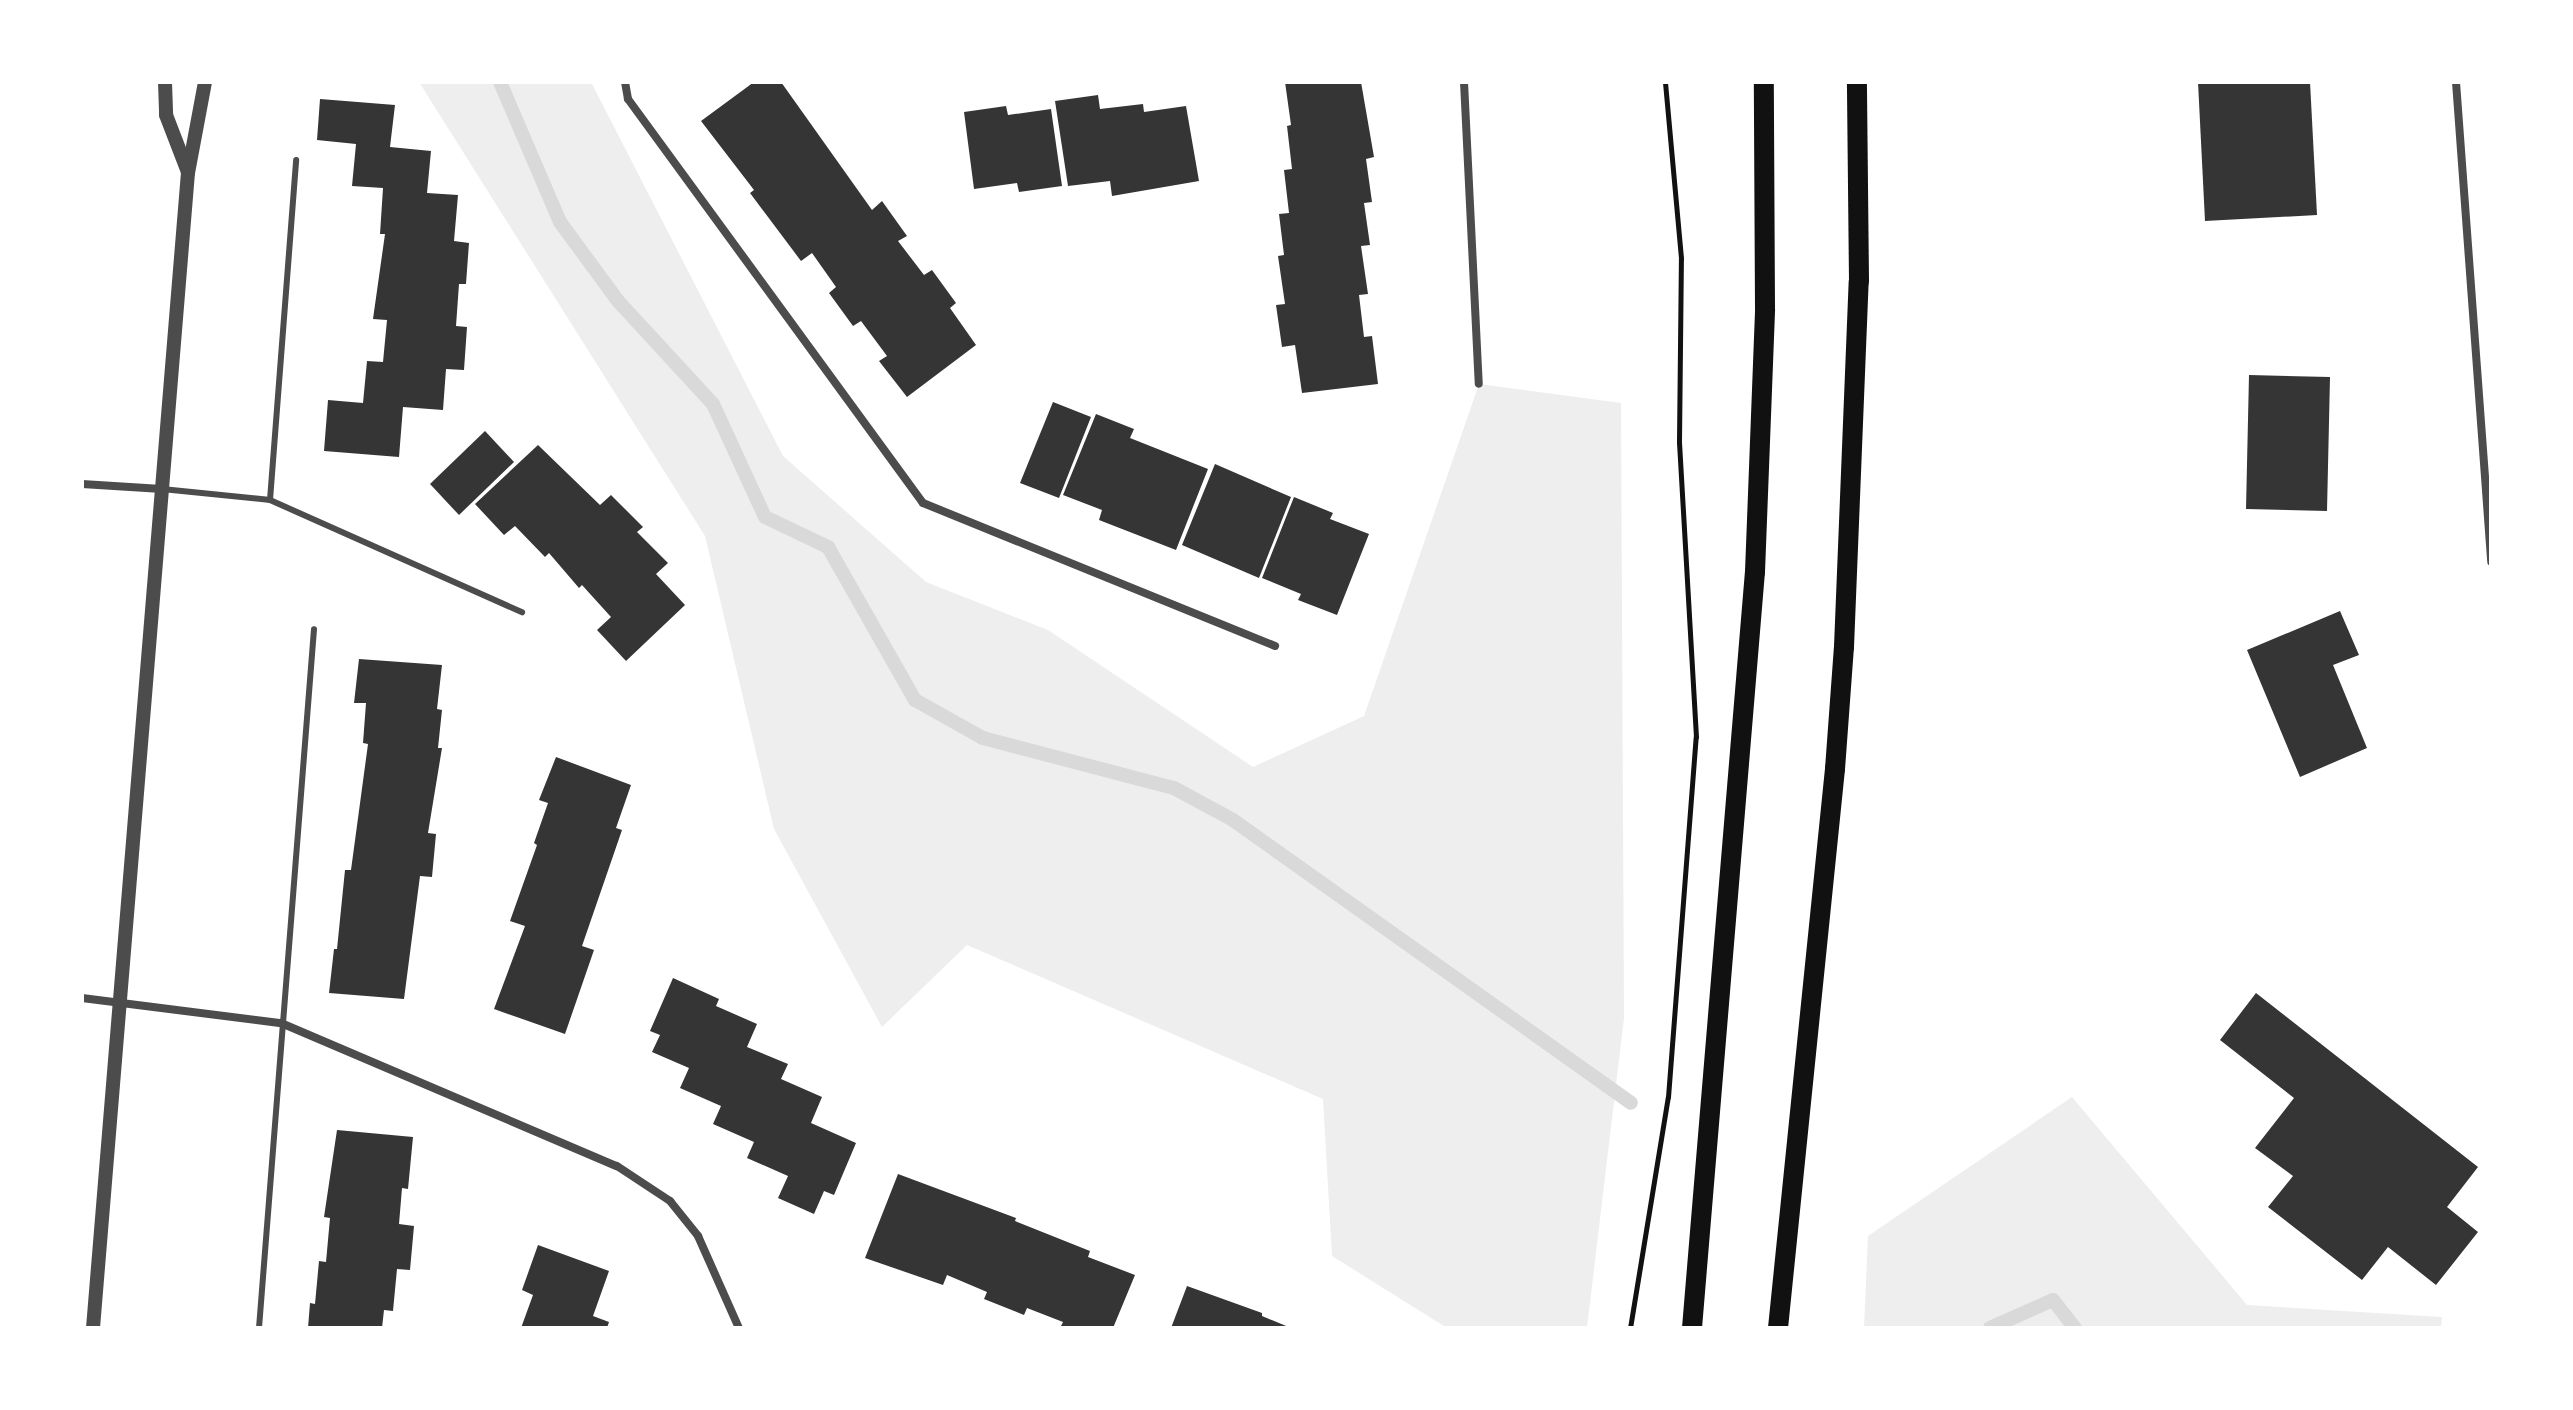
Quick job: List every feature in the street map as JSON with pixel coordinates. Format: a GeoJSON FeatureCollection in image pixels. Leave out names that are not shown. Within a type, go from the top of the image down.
{"type":"FeatureCollection","features":[{"type":"Feature","properties":{"kind":"main road"},"geometry":{"type":"LineString","coordinates":[[1692,1328],[1755,572],[1765,309],[1764,82]]}},
{"type":"Feature","properties":{"kind":"main road"},"geometry":{"type":"LineString","coordinates":[[1778,1328],[1835,769],[1844,647],[1858,295],[1857,82]]}},
{"type":"Feature","properties":{"kind":"street"},"geometry":{"type":"LineString","coordinates":[[165,82],[166,115],[188,173]]}},
{"type":"Feature","properties":{"kind":"street"},"geometry":{"type":"LineString","coordinates":[[93,1328],[188,173],[205,82]]}},
{"type":"Feature","properties":{"kind":"street"},"geometry":{"type":"LineString","coordinates":[[625,82],[628,99],[923,503],[1275,646]]}},
{"type":"Feature","properties":{"kind":"street"},"geometry":{"type":"LineString","coordinates":[[1464,82],[1479,384]]}},
{"type":"Feature","properties":{"kind":"street"},"geometry":{"type":"LineString","coordinates":[[2456,82],[2491,562]]}},
{"type":"Feature","properties":{"kind":"street"},"geometry":{"type":"LineString","coordinates":[[82,484],[162,489]]}},
{"type":"Feature","properties":{"kind":"street"},"geometry":{"type":"LineString","coordinates":[[82,998],[281,1023],[617,1166],[670,1201],[698,1236],[739,1328]]}},
{"type":"Feature","properties":{"kind":"lane"},"geometry":{"type":"LineString","coordinates":[[270,500],[296,160]]}},
{"type":"Feature","properties":{"kind":"lane"},"geometry":{"type":"LineString","coordinates":[[162,489],[270,500],[522,612]]}},
{"type":"Feature","properties":{"kind":"lane"},"geometry":{"type":"LineString","coordinates":[[259,1328],[314,629]]}},
{"type":"Feature","properties":{"kind":"path"},"geometry":{"type":"LineString","coordinates":[[1630,1328],[1668,1097],[1696,737],[1679,442],[1681,258],[1665,82]]}},
{"type":"Feature","properties":{"kind":"shaded area"},"geometry":{"type":"Polygon","coordinates":[[[419,82],[591,82],[783,456],[926,582],[1048,630],[1253,767],[1364,716],[1479,384],[1621,403],[1624,1018],[1587,1328],[1447,1328],[1332,1256],[1323,1099],[967,945],[882,1027],[774,829],[705,536],[419,82]]]}},
{"type":"Feature","properties":{"kind":"shaded area"},"geometry":{"type":"Polygon","coordinates":[[[2072,1097],[2247,1305],[2442,1317],[2441,1328],[1864,1328],[1868,1236],[2072,1097]]]}},
{"type":"Feature","properties":{"kind":"building"},"geometry":{"type":"Polygon","coordinates":[[[754,82],[781,82],[872,210],[882,201],[907,236],[898,241],[924,275],[932,270],[956,303],[950,308],[976,345],[907,397],[879,361],[887,356],[861,321],[853,326],[829,293],[836,287],[812,253],[801,261],[750,193],[754,190],[701,121],[754,82]]]}},
{"type":"Feature","properties":{"kind":"building"},"geometry":{"type":"Polygon","coordinates":[[[1285,82],[1361,82],[1374,157],[1366,159],[1372,202],[1364,203],[1370,245],[1361,246],[1368,294],[1359,295],[1364,337],[1372,336],[1378,384],[1302,393],[1295,345],[1282,347],[1276,305],[1285,304],[1278,256],[1284,255],[1279,214],[1289,213],[1284,170],[1292,169],[1287,126],[1291,125],[1285,82]]]}},
{"type":"Feature","properties":{"kind":"building"},"geometry":{"type":"Polygon","coordinates":[[[2198,82],[2310,82],[2317,215],[2205,221],[2198,82]]]}},
{"type":"Feature","properties":{"kind":"building"},"geometry":{"type":"Polygon","coordinates":[[[1098,95],[1100,109],[1143,104],[1144,112],[1186,106],[1199,181],[1112,196],[1110,181],[1068,186],[1055,101],[1098,95]]]}},
{"type":"Feature","properties":{"kind":"building"},"geometry":{"type":"Polygon","coordinates":[[[320,99],[395,105],[390,147],[431,151],[427,193],[458,195],[454,241],[469,243],[466,284],[459,284],[456,326],[467,327],[464,370],[446,369],[443,410],[403,407],[399,457],[324,451],[328,400],[363,403],[367,361],[383,362],[387,320],[373,319],[385,234],[380,234],[383,188],[352,186],[356,144],[317,140],[320,99]]]}},
{"type":"Feature","properties":{"kind":"building"},"geometry":{"type":"Polygon","coordinates":[[[1006,106],[1008,115],[1051,109],[1062,186],[1019,192],[1017,183],[974,189],[964,112],[1006,106]]]}},
{"type":"Feature","properties":{"kind":"building"},"geometry":{"type":"Polygon","coordinates":[[[2249,375],[2330,377],[2327,511],[2246,509],[2249,375]]]}},
{"type":"Feature","properties":{"kind":"building"},"geometry":{"type":"Polygon","coordinates":[[[1053,402],[1091,417],[1059,498],[1020,483],[1053,402]]]}},
{"type":"Feature","properties":{"kind":"building"},"geometry":{"type":"Polygon","coordinates":[[[1096,414],[1134,429],[1130,438],[1208,469],[1176,550],[1099,520],[1102,510],[1063,495],[1096,414]]]}},
{"type":"Feature","properties":{"kind":"building"},"geometry":{"type":"Polygon","coordinates":[[[485,431],[514,462],[459,515],[430,484],[485,431]]]}},
{"type":"Feature","properties":{"kind":"building"},"geometry":{"type":"Polygon","coordinates":[[[538,445],[600,505],[611,495],[643,527],[637,532],[668,563],[656,574],[685,605],[626,661],[597,630],[611,617],[582,585],[579,588],[549,553],[545,557],[515,526],[504,535],[475,504],[538,445]]]}},
{"type":"Feature","properties":{"kind":"building"},"geometry":{"type":"Polygon","coordinates":[[[1215,464],[1291,497],[1259,578],[1182,545],[1215,464]]]}},
{"type":"Feature","properties":{"kind":"building"},"geometry":{"type":"Polygon","coordinates":[[[1294,497],[1333,513],[1330,519],[1369,534],[1337,615],[1298,600],[1301,594],[1262,578],[1294,497]]]}},
{"type":"Feature","properties":{"kind":"building"},"geometry":{"type":"Polygon","coordinates":[[[2340,611],[2359,655],[2333,665],[2367,748],[2300,777],[2247,650],[2340,611]]]}},
{"type":"Feature","properties":{"kind":"building"},"geometry":{"type":"Polygon","coordinates":[[[359,659],[442,665],[437,709],[442,710],[438,748],[442,748],[428,833],[436,834],[432,877],[420,876],[404,999],[329,993],[345,870],[351,870],[368,744],[363,743],[366,703],[354,703],[359,659]]]}},
{"type":"Feature","properties":{"kind":"building"},"geometry":{"type":"Polygon","coordinates":[[[556,757],[631,785],[616,828],[622,830],[582,946],[594,950],[565,1034],[494,1009],[525,926],[510,921],[537,845],[534,843],[548,803],[539,800],[556,757]]]}},
{"type":"Feature","properties":{"kind":"building"},"geometry":{"type":"Polygon","coordinates":[[[673,978],[719,999],[716,1006],[757,1024],[747,1047],[788,1064],[781,1079],[822,1097],[811,1123],[856,1143],[834,1195],[824,1191],[814,1214],[778,1198],[788,1176],[747,1158],[754,1142],[713,1124],[721,1106],[680,1088],[689,1068],[652,1052],[660,1035],[650,1031],[673,978]]]}},
{"type":"Feature","properties":{"kind":"building"},"geometry":{"type":"Polygon","coordinates":[[[2256,993],[2478,1167],[2447,1207],[2478,1232],[2436,1285],[2388,1247],[2362,1280],[2268,1207],[2293,1176],[2255,1148],[2294,1098],[2220,1040],[2256,993]]]}},
{"type":"Feature","properties":{"kind":"building"},"geometry":{"type":"Polygon","coordinates":[[[337,1130],[413,1137],[408,1189],[402,1188],[399,1224],[414,1226],[410,1270],[397,1269],[393,1311],[384,1310],[382,1328],[308,1328],[310,1303],[315,1304],[319,1261],[326,1262],[330,1218],[324,1217],[337,1130]]]}},
{"type":"Feature","properties":{"kind":"building"},"geometry":{"type":"Polygon","coordinates":[[[898,1174],[1016,1218],[1015,1221],[1090,1251],[1088,1257],[1135,1275],[1113,1328],[1060,1328],[1063,1322],[1027,1308],[1024,1315],[984,1299],[987,1292],[947,1275],[943,1285],[865,1258],[898,1174]]]}},
{"type":"Feature","properties":{"kind":"building"},"geometry":{"type":"Polygon","coordinates":[[[538,1245],[609,1271],[593,1316],[609,1322],[607,1328],[521,1328],[533,1295],[522,1290],[538,1245]]]}},
{"type":"Feature","properties":{"kind":"building"},"geometry":{"type":"Polygon","coordinates":[[[1187,1286],[1262,1313],[1262,1316],[1291,1328],[1171,1328],[1187,1286]]]}},
{"type":"Feature","properties":{"kind":"waterway"},"geometry":{"type":"LineString","coordinates":[[500,82],[560,222],[618,301],[713,404],[765,517],[828,547],[915,700],[983,738],[1174,788],[1233,820],[1631,1103]]}},
{"type":"Feature","properties":{"kind":"waterway"},"geometry":{"type":"LineString","coordinates":[[1990,1328],[2053,1300],[2075,1328]]}}]}
